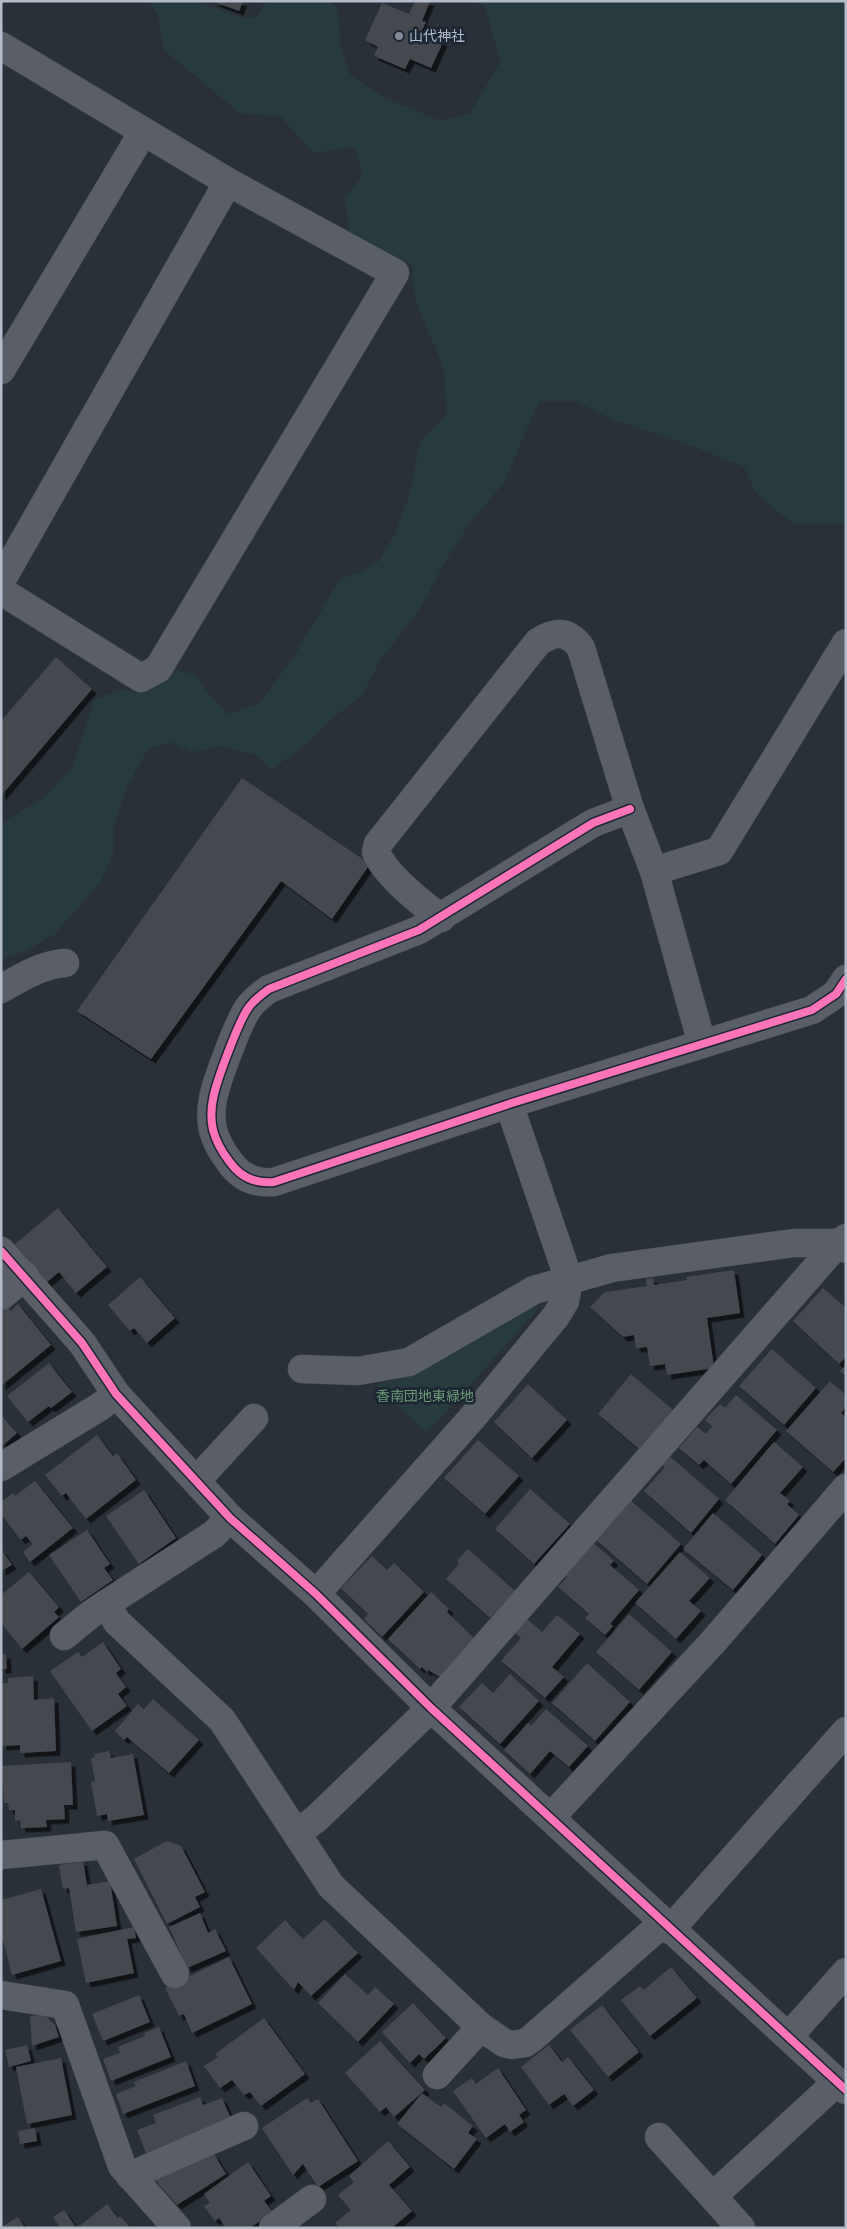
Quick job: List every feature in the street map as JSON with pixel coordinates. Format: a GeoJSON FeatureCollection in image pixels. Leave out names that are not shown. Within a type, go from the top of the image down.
{"type":"FeatureCollection","features":[{"type":"Feature","properties":{"kind":"street"},"geometry":{"type":"LineString","coordinates":[[1,46],[228,182],[395,274],[158,669],[141,678],[1,591]]}},
{"type":"Feature","properties":{"kind":"street"},"geometry":{"type":"LineString","coordinates":[[1,370],[143,132]]}},
{"type":"Feature","properties":{"kind":"street"},"geometry":{"type":"LineString","coordinates":[[1,581],[228,182]]}},
{"type":"Feature","properties":{"kind":"street"},"geometry":{"type":"LineString","coordinates":[[441,918],[414,898],[379,860],[376,852],[378,844],[538,642],[550,634],[563,634],[574,638],[581,648],[630,808],[654,871],[702,1044]]}},
{"type":"Feature","properties":{"kind":"street"},"geometry":{"type":"LineString","coordinates":[[654,871],[719,851],[846,643]]}},
{"type":"Feature","properties":{"kind":"street"},"geometry":{"type":"LineString","coordinates":[[630,808],[593,823],[419,930],[269,989],[258,997],[248,1008],[241,1022],[213,1099],[213,1130],[220,1149],[233,1168],[247,1179],[261,1183],[274,1182],[509,1104],[812,1010],[836,994],[846,979]]}},
{"type":"Feature","properties":{"kind":"street"},"geometry":{"type":"LineString","coordinates":[[1,988],[38,969],[65,963]]}},
{"type":"Feature","properties":{"kind":"street"},"geometry":{"type":"LineString","coordinates":[[316,1594],[472,1418],[556,1316],[564,1300],[569,1280],[509,1104]]}},
{"type":"Feature","properties":{"kind":"street"},"geometry":{"type":"LineString","coordinates":[[302,1369],[358,1371],[409,1362],[534,1290],[612,1268],[794,1243],[843,1243]]}},
{"type":"Feature","properties":{"kind":"street"},"geometry":{"type":"LineString","coordinates":[[297,1833],[316,1819],[431,1708],[843,1243]]}},
{"type":"Feature","properties":{"kind":"street"},"geometry":{"type":"LineString","coordinates":[[1,1251],[82,1343],[116,1394],[230,1518],[316,1594],[431,1708],[842,2086],[713,2196]]}},
{"type":"Feature","properties":{"kind":"street"},"geometry":{"type":"LineString","coordinates":[[1,1296],[25,1276]]}},
{"type":"Feature","properties":{"kind":"street"},"geometry":{"type":"LineString","coordinates":[[1,1467],[100,1406],[116,1394]]}},
{"type":"Feature","properties":{"kind":"street"},"geometry":{"type":"LineString","coordinates":[[196,1481],[254,1418]]}},
{"type":"Feature","properties":{"kind":"street"},"geometry":{"type":"LineString","coordinates":[[550,1817],[713,1642],[846,1488]]}},
{"type":"Feature","properties":{"kind":"street"},"geometry":{"type":"LineString","coordinates":[[64,1636],[91,1614],[214,1534],[230,1518]]}},
{"type":"Feature","properties":{"kind":"street"},"geometry":{"type":"LineString","coordinates":[[106,1604],[117,1622],[222,1720],[331,1886],[481,2026],[504,2043],[518,2045],[525,2043],[667,1927],[846,1731]]}},
{"type":"Feature","properties":{"kind":"street"},"geometry":{"type":"LineString","coordinates":[[1,1855],[104,1845],[175,1974]]}},
{"type":"Feature","properties":{"kind":"street"},"geometry":{"type":"LineString","coordinates":[[789,2036],[846,1972]]}},
{"type":"Feature","properties":{"kind":"street"},"geometry":{"type":"LineString","coordinates":[[1,1995],[65,2006],[122,2166],[177,2228]]}},
{"type":"Feature","properties":{"kind":"street"},"geometry":{"type":"LineString","coordinates":[[436,2074],[481,2026]]}},
{"type":"Feature","properties":{"kind":"street"},"geometry":{"type":"LineString","coordinates":[[130,2176],[244,2126]]}},
{"type":"Feature","properties":{"kind":"street"},"geometry":{"type":"LineString","coordinates":[[659,2138],[741,2228]]}},
{"type":"Feature","properties":{"kind":"street"},"geometry":{"type":"LineString","coordinates":[[273,2228],[312,2199]]}},
{"type":"Feature","properties":{"kind":"green space"},"geometry":{"type":"Polygon","coordinates":[[[150,1],[198,1],[244,19],[257,16],[266,1],[330,1],[337,8],[341,48],[350,74],[385,98],[441,121],[470,113],[500,62],[485,6],[474,1],[846,1],[846,523],[794,525],[755,492],[744,467],[679,441],[617,421],[574,401],[539,401],[504,483],[471,521],[446,560],[420,609],[381,659],[362,695],[334,717],[303,747],[272,769],[254,754],[219,746],[192,752],[170,742],[148,749],[127,787],[114,824],[113,854],[100,883],[54,935],[25,951],[1,960],[1,828],[6,820],[44,798],[73,766],[94,700],[118,690],[142,692],[173,669],[196,675],[210,696],[228,714],[260,703],[294,656],[340,579],[363,571],[379,561],[395,533],[411,490],[420,441],[447,415],[444,369],[415,299],[412,265],[350,235],[345,198],[363,175],[355,147],[314,153],[281,117],[240,113],[164,50],[158,15],[150,1]]]}},
{"type":"Feature","properties":{"kind":"green space","name":"香南団地東緑地"},"geometry":{"type":"Polygon","coordinates":[[[530,1300],[538,1309],[427,1433],[376,1384],[408,1377],[530,1300]]]}},
{"type":"Feature","properties":{"kind":"building"},"geometry":{"type":"Polygon","coordinates":[[[212,1],[243,1],[239,11],[212,1]]]}},
{"type":"Feature","properties":{"kind":"building","name":"山代神社"},"geometry":{"type":"Polygon","coordinates":[[[415,1],[430,1],[422,21],[426,22],[421,32],[443,42],[431,68],[410,59],[405,69],[374,56],[378,47],[365,40],[382,3],[409,14],[415,1]]]}},
{"type":"Feature","properties":{"kind":"building"},"geometry":{"type":"Polygon","coordinates":[[[56,657],[92,689],[1,796],[1,721],[56,657]]]}},
{"type":"Feature","properties":{"kind":"building"},"geometry":{"type":"Polygon","coordinates":[[[242,778],[370,864],[332,919],[281,881],[151,1059],[77,1011],[242,778]]]}},
{"type":"Feature","properties":{"kind":"building"},"geometry":{"type":"Polygon","coordinates":[[[58,1208],[107,1267],[76,1293],[59,1272],[46,1283],[14,1245],[58,1208]]]}},
{"type":"Feature","properties":{"kind":"building"},"geometry":{"type":"Polygon","coordinates":[[[734,1270],[740,1313],[707,1318],[714,1368],[667,1375],[665,1364],[650,1366],[647,1347],[636,1348],[634,1335],[623,1337],[590,1307],[605,1292],[647,1286],[646,1279],[653,1278],[654,1285],[687,1280],[686,1277],[734,1270]]]}},
{"type":"Feature","properties":{"kind":"building"},"geometry":{"type":"Polygon","coordinates":[[[140,1277],[175,1318],[147,1343],[134,1328],[130,1331],[108,1305],[140,1277]]]}},
{"type":"Feature","properties":{"kind":"building"},"geometry":{"type":"Polygon","coordinates":[[[823,1288],[846,1308],[846,1357],[839,1364],[793,1321],[823,1288]]]}},
{"type":"Feature","properties":{"kind":"building"},"geometry":{"type":"Polygon","coordinates":[[[18,1304],[51,1345],[1,1386],[1,1309],[6,1305],[11,1311],[18,1304]]]}},
{"type":"Feature","properties":{"kind":"building"},"geometry":{"type":"Polygon","coordinates":[[[772,1349],[816,1388],[784,1425],[739,1386],[772,1349]]]}},
{"type":"Feature","properties":{"kind":"building"},"geometry":{"type":"Polygon","coordinates":[[[49,1363],[72,1392],[28,1422],[7,1396],[49,1363]]]}},
{"type":"Feature","properties":{"kind":"building"},"geometry":{"type":"Polygon","coordinates":[[[846,1365],[846,1377],[840,1371],[846,1365]]]}},
{"type":"Feature","properties":{"kind":"building"},"geometry":{"type":"Polygon","coordinates":[[[631,1374],[673,1410],[639,1449],[598,1414],[631,1374]]]}},
{"type":"Feature","properties":{"kind":"building"},"geometry":{"type":"Polygon","coordinates":[[[830,1381],[846,1395],[846,1407],[841,1413],[846,1417],[846,1458],[833,1472],[786,1431],[830,1381]]]}},
{"type":"Feature","properties":{"kind":"building"},"geometry":{"type":"Polygon","coordinates":[[[528,1384],[567,1420],[532,1458],[494,1422],[528,1384]]]}},
{"type":"Feature","properties":{"kind":"building"},"geometry":{"type":"Polygon","coordinates":[[[736,1395],[777,1430],[731,1484],[704,1460],[699,1465],[679,1448],[697,1427],[706,1434],[712,1426],[705,1420],[720,1404],[725,1408],[736,1395]]]}},
{"type":"Feature","properties":{"kind":"building"},"geometry":{"type":"Polygon","coordinates":[[[1,1415],[17,1433],[1,1447],[1,1415]]]}},
{"type":"Feature","properties":{"kind":"building"},"geometry":{"type":"Polygon","coordinates":[[[97,1435],[113,1456],[117,1453],[136,1480],[86,1519],[66,1493],[62,1496],[45,1475],[97,1435]]]}},
{"type":"Feature","properties":{"kind":"building"},"geometry":{"type":"Polygon","coordinates":[[[478,1440],[519,1476],[485,1514],[444,1478],[478,1440]]]}},
{"type":"Feature","properties":{"kind":"building"},"geometry":{"type":"Polygon","coordinates":[[[774,1442],[803,1467],[780,1493],[790,1501],[787,1504],[799,1515],[775,1544],[725,1500],[774,1442]]]}},
{"type":"Feature","properties":{"kind":"building"},"geometry":{"type":"Polygon","coordinates":[[[667,1454],[719,1499],[691,1533],[644,1491],[665,1467],[660,1463],[667,1454]]]}},
{"type":"Feature","properties":{"kind":"building"},"geometry":{"type":"Polygon","coordinates":[[[35,1481],[73,1528],[30,1562],[23,1552],[33,1544],[26,1536],[21,1540],[1,1514],[1,1502],[13,1493],[15,1496],[35,1481]]]}},
{"type":"Feature","properties":{"kind":"building"},"geometry":{"type":"Polygon","coordinates":[[[530,1489],[570,1524],[534,1564],[495,1529],[530,1489]]]}},
{"type":"Feature","properties":{"kind":"building"},"geometry":{"type":"Polygon","coordinates":[[[144,1490],[176,1538],[139,1564],[106,1516],[144,1490]]]}},
{"type":"Feature","properties":{"kind":"building"},"geometry":{"type":"Polygon","coordinates":[[[629,1499],[681,1544],[647,1584],[595,1539],[629,1499]]]}},
{"type":"Feature","properties":{"kind":"building"},"geometry":{"type":"Polygon","coordinates":[[[713,1513],[762,1555],[733,1590],[683,1549],[713,1513]]]}},
{"type":"Feature","properties":{"kind":"building"},"geometry":{"type":"Polygon","coordinates":[[[87,1530],[110,1564],[104,1568],[113,1580],[81,1602],[49,1555],[87,1530]]]}},
{"type":"Feature","properties":{"kind":"building"},"geometry":{"type":"Polygon","coordinates":[[[591,1541],[614,1561],[610,1565],[639,1590],[610,1624],[613,1626],[605,1635],[585,1618],[589,1614],[558,1587],[567,1577],[563,1574],[591,1541]]]}},
{"type":"Feature","properties":{"kind":"building"},"geometry":{"type":"Polygon","coordinates":[[[1,1549],[12,1565],[1,1571],[1,1549]]]}},
{"type":"Feature","properties":{"kind":"building"},"geometry":{"type":"Polygon","coordinates":[[[468,1549],[515,1591],[490,1618],[446,1579],[459,1564],[457,1561],[468,1549]]]}},
{"type":"Feature","properties":{"kind":"building"},"geometry":{"type":"Polygon","coordinates":[[[680,1552],[710,1578],[689,1601],[701,1611],[676,1639],[635,1603],[680,1552]]]}},
{"type":"Feature","properties":{"kind":"building"},"geometry":{"type":"Polygon","coordinates":[[[372,1556],[387,1570],[394,1563],[424,1592],[382,1637],[364,1619],[368,1614],[341,1588],[372,1556]]]}},
{"type":"Feature","properties":{"kind":"building"},"geometry":{"type":"Polygon","coordinates":[[[29,1572],[59,1607],[54,1612],[59,1617],[22,1649],[1,1623],[1,1595],[29,1572]]]}},
{"type":"Feature","properties":{"kind":"building"},"geometry":{"type":"Polygon","coordinates":[[[431,1592],[449,1609],[447,1612],[475,1639],[440,1677],[428,1670],[427,1672],[422,1667],[420,1669],[388,1639],[431,1592]]]}},
{"type":"Feature","properties":{"kind":"building"},"geometry":{"type":"Polygon","coordinates":[[[629,1614],[672,1652],[639,1690],[596,1652],[629,1614]]]}},
{"type":"Feature","properties":{"kind":"building"},"geometry":{"type":"Polygon","coordinates":[[[557,1615],[580,1634],[552,1667],[564,1677],[545,1698],[501,1661],[521,1638],[515,1633],[527,1619],[542,1632],[557,1615]]]}},
{"type":"Feature","properties":{"kind":"building"},"geometry":{"type":"Polygon","coordinates":[[[103,1642],[121,1669],[116,1673],[126,1687],[118,1694],[127,1706],[92,1731],[50,1671],[78,1652],[82,1657],[103,1642]]]}},
{"type":"Feature","properties":{"kind":"building"},"geometry":{"type":"Polygon","coordinates":[[[6,1654],[7,1669],[1,1669],[1,1655],[6,1654]]]}},
{"type":"Feature","properties":{"kind":"building"},"geometry":{"type":"Polygon","coordinates":[[[587,1663],[630,1702],[595,1741],[552,1703],[587,1663]]]}},
{"type":"Feature","properties":{"kind":"building"},"geometry":{"type":"Polygon","coordinates":[[[510,1674],[539,1701],[500,1744],[459,1707],[482,1683],[493,1693],[510,1674]]]}},
{"type":"Feature","properties":{"kind":"building"},"geometry":{"type":"Polygon","coordinates":[[[33,1676],[34,1700],[54,1698],[56,1751],[20,1753],[20,1745],[2,1746],[1,1683],[8,1683],[8,1678],[33,1676]]]}},
{"type":"Feature","properties":{"kind":"building"},"geometry":{"type":"Polygon","coordinates":[[[153,1699],[199,1740],[169,1773],[127,1737],[124,1740],[115,1731],[138,1704],[144,1709],[153,1699]]]}},
{"type":"Feature","properties":{"kind":"building"},"geometry":{"type":"Polygon","coordinates":[[[546,1709],[588,1746],[569,1767],[550,1751],[530,1774],[504,1750],[528,1723],[531,1726],[546,1709]]]}},
{"type":"Feature","properties":{"kind":"building"},"geometry":{"type":"Polygon","coordinates":[[[109,1751],[111,1758],[133,1754],[144,1815],[108,1821],[107,1814],[97,1816],[91,1782],[95,1781],[91,1758],[95,1757],[94,1754],[109,1751]]]}},
{"type":"Feature","properties":{"kind":"building"},"geometry":{"type":"Polygon","coordinates":[[[71,1762],[73,1805],[64,1805],[65,1819],[46,1820],[47,1827],[21,1828],[20,1820],[15,1821],[15,1810],[9,1810],[8,1803],[4,1803],[2,1766],[71,1762]]]}},
{"type":"Feature","properties":{"kind":"building"},"geometry":{"type":"Polygon","coordinates":[[[167,1841],[181,1846],[205,1892],[195,1897],[200,1907],[167,1924],[134,1859],[167,1841]]]}},
{"type":"Feature","properties":{"kind":"building"},"geometry":{"type":"Polygon","coordinates":[[[83,1861],[87,1885],[110,1881],[117,1926],[76,1932],[69,1888],[63,1889],[59,1865],[83,1861]]]}},
{"type":"Feature","properties":{"kind":"building"},"geometry":{"type":"Polygon","coordinates":[[[41,1889],[61,1961],[12,1975],[1,1933],[1,1900],[41,1889]]]}},
{"type":"Feature","properties":{"kind":"building"},"geometry":{"type":"Polygon","coordinates":[[[200,1913],[208,1933],[215,1929],[226,1951],[187,1968],[169,1927],[200,1913]]]}},
{"type":"Feature","properties":{"kind":"building"},"geometry":{"type":"Polygon","coordinates":[[[325,1919],[358,1953],[311,1996],[298,1982],[294,1990],[256,1948],[285,1920],[303,1939],[325,1919]]]}},
{"type":"Feature","properties":{"kind":"building"},"geometry":{"type":"Polygon","coordinates":[[[134,1927],[136,1938],[127,1939],[134,1973],[86,1983],[77,1939],[134,1927]]]}},
{"type":"Feature","properties":{"kind":"building"},"geometry":{"type":"Polygon","coordinates":[[[229,1957],[252,2004],[192,2033],[184,2014],[179,2016],[165,1988],[229,1957]]]}},
{"type":"Feature","properties":{"kind":"building"},"geometry":{"type":"Polygon","coordinates":[[[671,1967],[697,1998],[650,2036],[621,2000],[640,1986],[644,1990],[671,1967]]]}},
{"type":"Feature","properties":{"kind":"building"},"geometry":{"type":"Polygon","coordinates":[[[345,1974],[368,1995],[375,1987],[394,2004],[358,2042],[318,2003],[345,1974]]]}},
{"type":"Feature","properties":{"kind":"building"},"geometry":{"type":"Polygon","coordinates":[[[139,1995],[150,2022],[103,2041],[92,2014],[139,1995]]]}},
{"type":"Feature","properties":{"kind":"building"},"geometry":{"type":"Polygon","coordinates":[[[413,2003],[446,2038],[424,2059],[419,2054],[410,2063],[382,2032],[413,2003]]]}},
{"type":"Feature","properties":{"kind":"building"},"geometry":{"type":"Polygon","coordinates":[[[602,2005],[639,2052],[608,2077],[570,2030],[602,2005]]]}},
{"type":"Feature","properties":{"kind":"building"},"geometry":{"type":"Polygon","coordinates":[[[44,2015],[55,2025],[59,2037],[32,2046],[30,2016],[44,2015]]]}},
{"type":"Feature","properties":{"kind":"building"},"geometry":{"type":"Polygon","coordinates":[[[264,2018],[305,2074],[261,2106],[250,2092],[244,2095],[232,2080],[220,2088],[204,2066],[218,2057],[215,2054],[264,2018]]]}},
{"type":"Feature","properties":{"kind":"building"},"geometry":{"type":"Polygon","coordinates":[[[159,2027],[171,2057],[111,2081],[103,2059],[120,2053],[118,2047],[145,2036],[144,2033],[159,2027]]]}},
{"type":"Feature","properties":{"kind":"building"},"geometry":{"type":"Polygon","coordinates":[[[380,2041],[425,2090],[394,2117],[386,2107],[380,2112],[345,2073],[380,2041]]]}},
{"type":"Feature","properties":{"kind":"building"},"geometry":{"type":"Polygon","coordinates":[[[27,2045],[31,2061],[9,2067],[5,2050],[27,2045]]]}},
{"type":"Feature","properties":{"kind":"building"},"geometry":{"type":"Polygon","coordinates":[[[549,2045],[562,2062],[568,2057],[594,2090],[573,2106],[564,2094],[549,2105],[521,2067],[549,2045]]]}},
{"type":"Feature","properties":{"kind":"building"},"geometry":{"type":"Polygon","coordinates":[[[61,2058],[72,2115],[27,2124],[16,2067],[61,2058]]]}},
{"type":"Feature","properties":{"kind":"building"},"geometry":{"type":"Polygon","coordinates":[[[186,2061],[195,2086],[123,2114],[116,2094],[136,2086],[134,2082],[186,2061]]]}},
{"type":"Feature","properties":{"kind":"building"},"geometry":{"type":"Polygon","coordinates":[[[498,2068],[526,2110],[519,2115],[524,2122],[510,2132],[505,2124],[486,2138],[453,2091],[472,2078],[476,2084],[498,2068]]]}},
{"type":"Feature","properties":{"kind":"building"},"geometry":{"type":"Polygon","coordinates":[[[422,2093],[441,2107],[444,2103],[473,2126],[468,2133],[477,2139],[454,2169],[397,2124],[422,2093]]]}},
{"type":"Feature","properties":{"kind":"building"},"geometry":{"type":"Polygon","coordinates":[[[200,2097],[203,2105],[222,2098],[232,2121],[146,2153],[137,2130],[156,2123],[153,2115],[200,2097]]]}},
{"type":"Feature","properties":{"kind":"building"},"geometry":{"type":"Polygon","coordinates":[[[307,2098],[311,2103],[318,2099],[358,2161],[318,2187],[303,2164],[293,2175],[262,2128],[307,2098]]]}},
{"type":"Feature","properties":{"kind":"building"},"geometry":{"type":"Polygon","coordinates":[[[35,2128],[37,2141],[20,2144],[18,2131],[35,2128]]]}},
{"type":"Feature","properties":{"kind":"building"},"geometry":{"type":"Polygon","coordinates":[[[388,2141],[410,2167],[389,2185],[412,2211],[392,2228],[339,2228],[335,2223],[351,2210],[338,2195],[354,2182],[349,2176],[388,2141]]]}},
{"type":"Feature","properties":{"kind":"building"},"geometry":{"type":"Polygon","coordinates":[[[214,2154],[226,2174],[177,2205],[155,2180],[214,2154]]]}},
{"type":"Feature","properties":{"kind":"building"},"geometry":{"type":"Polygon","coordinates":[[[248,2162],[271,2196],[264,2201],[273,2212],[250,2228],[226,2228],[219,2218],[215,2221],[204,2206],[210,2203],[204,2194],[248,2162]]]}},
{"type":"Feature","properties":{"kind":"building"},"geometry":{"type":"Polygon","coordinates":[[[107,2204],[118,2218],[120,2216],[131,2228],[77,2228],[107,2204]]]}},
{"type":"Feature","properties":{"kind":"building"},"geometry":{"type":"Polygon","coordinates":[[[64,2210],[75,2226],[73,2228],[60,2228],[53,2217],[64,2210]]]}},
{"type":"Feature","properties":{"kind":"building"},"geometry":{"type":"Polygon","coordinates":[[[18,2217],[25,2228],[1,2228],[1,2227],[18,2217]]]}},
{"type":"Feature","properties":{"kind":"cycle path"},"geometry":{"type":"LineString","coordinates":[[630,809],[593,823],[419,930],[269,989],[256,999],[249,1007],[234,1037],[218,1079],[212,1103],[214,1134],[226,1158],[233,1167],[248,1178],[260,1182],[274,1182],[509,1104],[812,1010],[836,994],[846,979]]}},
{"type":"Feature","properties":{"kind":"cycle path"},"geometry":{"type":"LineString","coordinates":[[1,1251],[82,1343],[116,1394],[230,1518],[316,1594],[431,1708],[846,2090]]}},
{"type":"Feature","properties":{"kind":"place","name":"山代神社"},"geometry":{"type":"Point","coordinates":[399,36]}}]}
